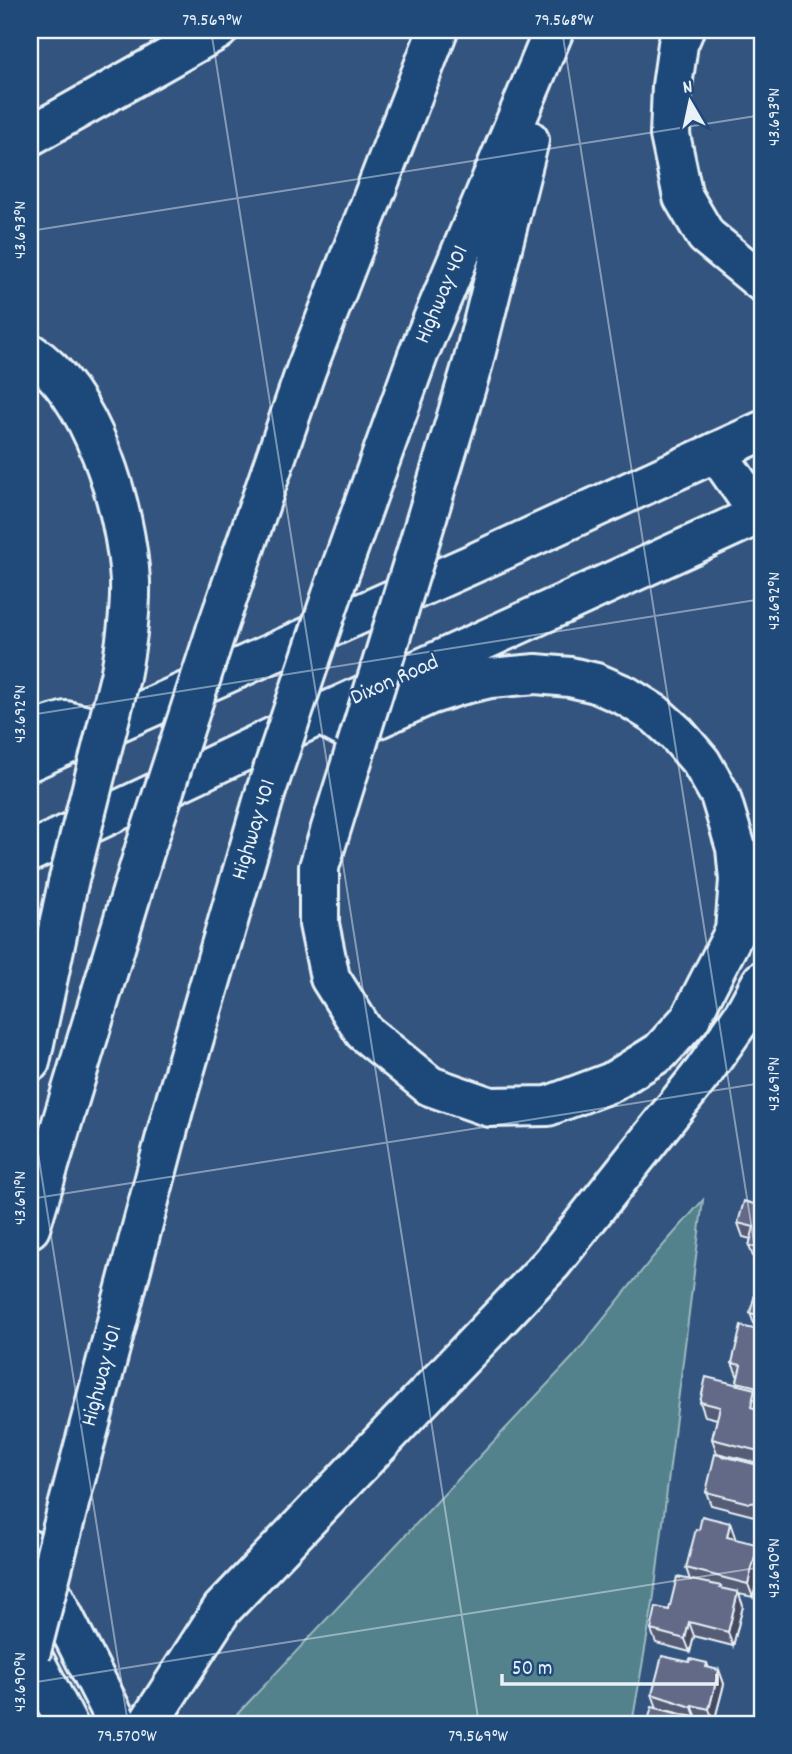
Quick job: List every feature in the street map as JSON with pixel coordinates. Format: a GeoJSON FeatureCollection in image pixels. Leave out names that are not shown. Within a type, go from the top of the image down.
{"type":"FeatureCollection","features":[{"type":"Feature","properties":{"kind":"main road"},"geometry":{"type":"LineString","coordinates":[[30,1228],[145,849],[216,631],[306,369],[438,30]]}},
{"type":"Feature","properties":{"kind":"main road"},"geometry":{"type":"LineString","coordinates":[[320,715],[349,731],[429,695],[460,685],[490,678],[536,674],[596,683],[626,696],[655,714],[701,762],[719,795],[736,848],[739,880],[736,931],[690,1019],[660,1052],[612,1082],[548,1107],[491,1107],[430,1086],[364,1032],[330,978],[319,924],[319,867],[356,748],[418,547],[473,363],[555,30]]}},
{"type":"Feature","properties":{"kind":"main road","name":"Highway 401"},"geometry":{"type":"LineString","coordinates":[[30,1653],[173,1110],[266,790],[338,577],[418,355],[555,30]]}},
{"type":"Feature","properties":{"kind":"main road"},"geometry":{"type":"LineString","coordinates":[[684,30],[678,44],[672,86],[670,135],[683,197],[706,236],[762,282]]}},
{"type":"Feature","properties":{"kind":"main road"},"geometry":{"type":"LineString","coordinates":[[30,113],[208,36]]}},
{"type":"Feature","properties":{"kind":"main road"},"geometry":{"type":"LineString","coordinates":[[30,136],[208,36]]}},
{"type":"Feature","properties":{"kind":"main road"},"geometry":{"type":"LineString","coordinates":[[30,353],[40,359],[79,404],[108,470],[120,516],[130,580],[129,624],[120,677],[68,883],[30,1062]]}},
{"type":"Feature","properties":{"kind":"main road"},"geometry":{"type":"LineString","coordinates":[[30,761],[470,565],[762,431]]}},
{"type":"Feature","properties":{"kind":"main road"},"geometry":{"type":"LineString","coordinates":[[716,452],[761,515]]}},
{"type":"Feature","properties":{"kind":"main road","name":"Dixon Road"},"geometry":{"type":"LineString","coordinates":[[30,852],[320,715],[761,515]]}},
{"type":"Feature","properties":{"kind":"main road"},"geometry":{"type":"LineString","coordinates":[[30,732],[66,721],[100,729]]}},
{"type":"Feature","properties":{"kind":"main road"},"geometry":{"type":"LineString","coordinates":[[155,1712],[222,1609],[552,1263],[704,1071],[744,1014],[762,981]]}},
{"type":"Feature","properties":{"kind":"main road"},"geometry":{"type":"LineString","coordinates":[[30,1550],[117,1724]]}},
{"type":"Feature","properties":{"kind":"main road"},"geometry":{"type":"LineString","coordinates":[[30,1653],[67,1724]]}},
{"type":"Feature","properties":{"kind":"green space"},"geometry":{"type":"Polygon","coordinates":[[[703,1200],[653,1603],[632,1724],[228,1724],[573,1357],[653,1257],[703,1200]]]}},
{"type":"Feature","properties":{"kind":"building"},"geometry":{"type":"Polygon","coordinates":[[[762,1195],[762,1249],[749,1246],[754,1227],[738,1223],[744,1201],[760,1206],[762,1195]]]}},
{"type":"Feature","properties":{"kind":"building"},"geometry":{"type":"Polygon","coordinates":[[[762,1275],[762,1316],[750,1313],[762,1275]]]}},
{"type":"Feature","properties":{"kind":"building"},"geometry":{"type":"Polygon","coordinates":[[[741,1326],[762,1331],[762,1388],[737,1382],[741,1365],[732,1363],[741,1326]]]}},
{"type":"Feature","properties":{"kind":"building"},"geometry":{"type":"Polygon","coordinates":[[[706,1377],[755,1389],[751,1407],[761,1410],[762,1406],[762,1452],[712,1439],[720,1407],[700,1402],[706,1377]]]}},
{"type":"Feature","properties":{"kind":"building"},"geometry":{"type":"Polygon","coordinates":[[[715,1454],[762,1466],[762,1502],[749,1503],[706,1492],[715,1454]]]}},
{"type":"Feature","properties":{"kind":"building"},"geometry":{"type":"Polygon","coordinates":[[[702,1516],[730,1523],[727,1537],[756,1544],[748,1584],[686,1568],[702,1516]]]}},
{"type":"Feature","properties":{"kind":"building"},"geometry":{"type":"Polygon","coordinates":[[[677,1577],[738,1592],[728,1632],[689,1622],[685,1639],[651,1630],[656,1607],[669,1610],[677,1577]]]}},
{"type":"Feature","properties":{"kind":"building"},"geometry":{"type":"Polygon","coordinates":[[[662,1656],[707,1663],[706,1667],[719,1670],[709,1709],[692,1707],[652,1694],[662,1656]]]}},
{"type":"Feature","properties":{"kind":"building"},"geometry":{"type":"Polygon","coordinates":[[[652,1707],[711,1722],[711,1724],[647,1724],[652,1707]]]}}]}
